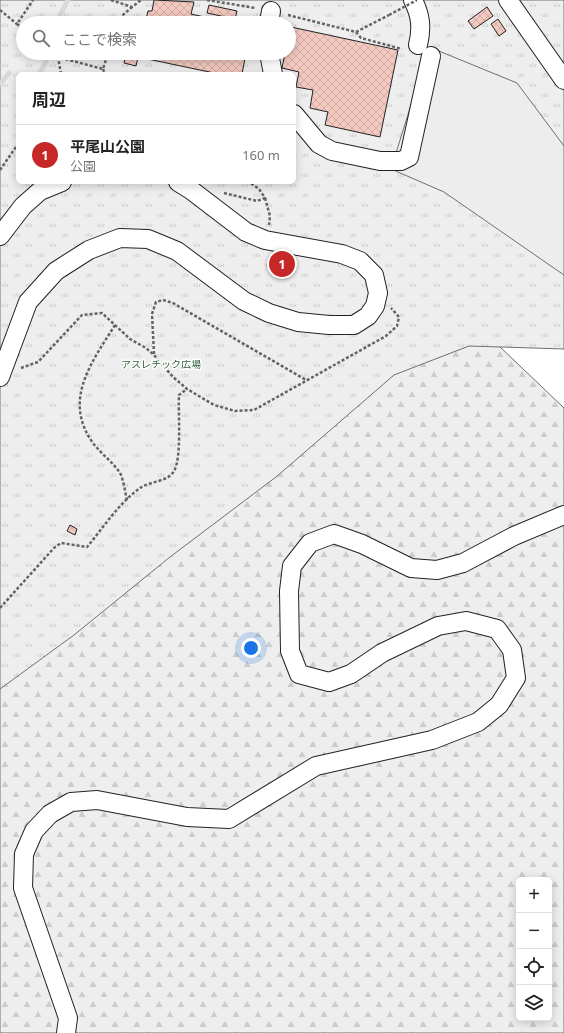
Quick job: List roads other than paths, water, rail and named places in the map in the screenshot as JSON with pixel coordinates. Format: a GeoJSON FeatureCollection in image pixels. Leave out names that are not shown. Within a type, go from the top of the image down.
{"type":"FeatureCollection","features":[{"type":"Feature","properties":{"kind":"street"},"geometry":{"type":"LineString","coordinates":[[296,116],[319,144],[332,151],[380,161],[401,161],[409,157],[424,50],[419,13],[413,0]]}},
{"type":"Feature","properties":{"kind":"street"},"geometry":{"type":"LineString","coordinates":[[508,0],[564,80]]}},
{"type":"Feature","properties":{"kind":"street"},"geometry":{"type":"LineString","coordinates":[[270,60],[273,72]]}},
{"type":"Feature","properties":{"kind":"street"},"geometry":{"type":"LineString","coordinates":[[0,236],[23,206],[40,191],[57,184]]}},
{"type":"Feature","properties":{"kind":"street"},"geometry":{"type":"LineString","coordinates":[[0,377],[28,302],[56,271],[89,250],[120,238],[148,239],[177,251],[244,301],[269,313],[298,322],[328,325],[354,325],[368,316],[375,306],[378,293],[374,275],[360,261],[342,254],[267,240],[246,232],[181,184]]}},
{"type":"Feature","properties":{"kind":"street"},"geometry":{"type":"LineString","coordinates":[[66,1033],[68,1018],[23,888],[24,854],[34,831],[50,814],[71,802],[97,800],[186,817],[229,819],[316,766],[432,740],[478,722],[499,705],[516,678],[512,650],[497,630],[466,621],[438,626],[382,653],[351,674],[329,682],[299,674],[290,651],[288,591],[292,566],[310,543],[334,534],[362,544],[411,568],[437,570],[463,563],[514,536],[564,515]]}},
{"type":"Feature","properties":{"kind":"waterway"},"geometry":{"type":"LineString","coordinates":[[60,16],[68,0]]}},
{"type":"Feature","properties":{"kind":"waterway"},"geometry":{"type":"LineString","coordinates":[[40,72],[46,62]]}},
{"type":"Feature","properties":{"kind":"waterway"},"geometry":{"type":"LineString","coordinates":[[0,84],[9,73]]}},
{"type":"Feature","properties":{"kind":"place","name":"平尾山公園"},"geometry":{"type":"Point","coordinates":[282,264]}},
{"type":"Feature","properties":{"kind":"park label","name":"アスレチック広場"},"geometry":{"type":"Point","coordinates":[161,364]}}]}
